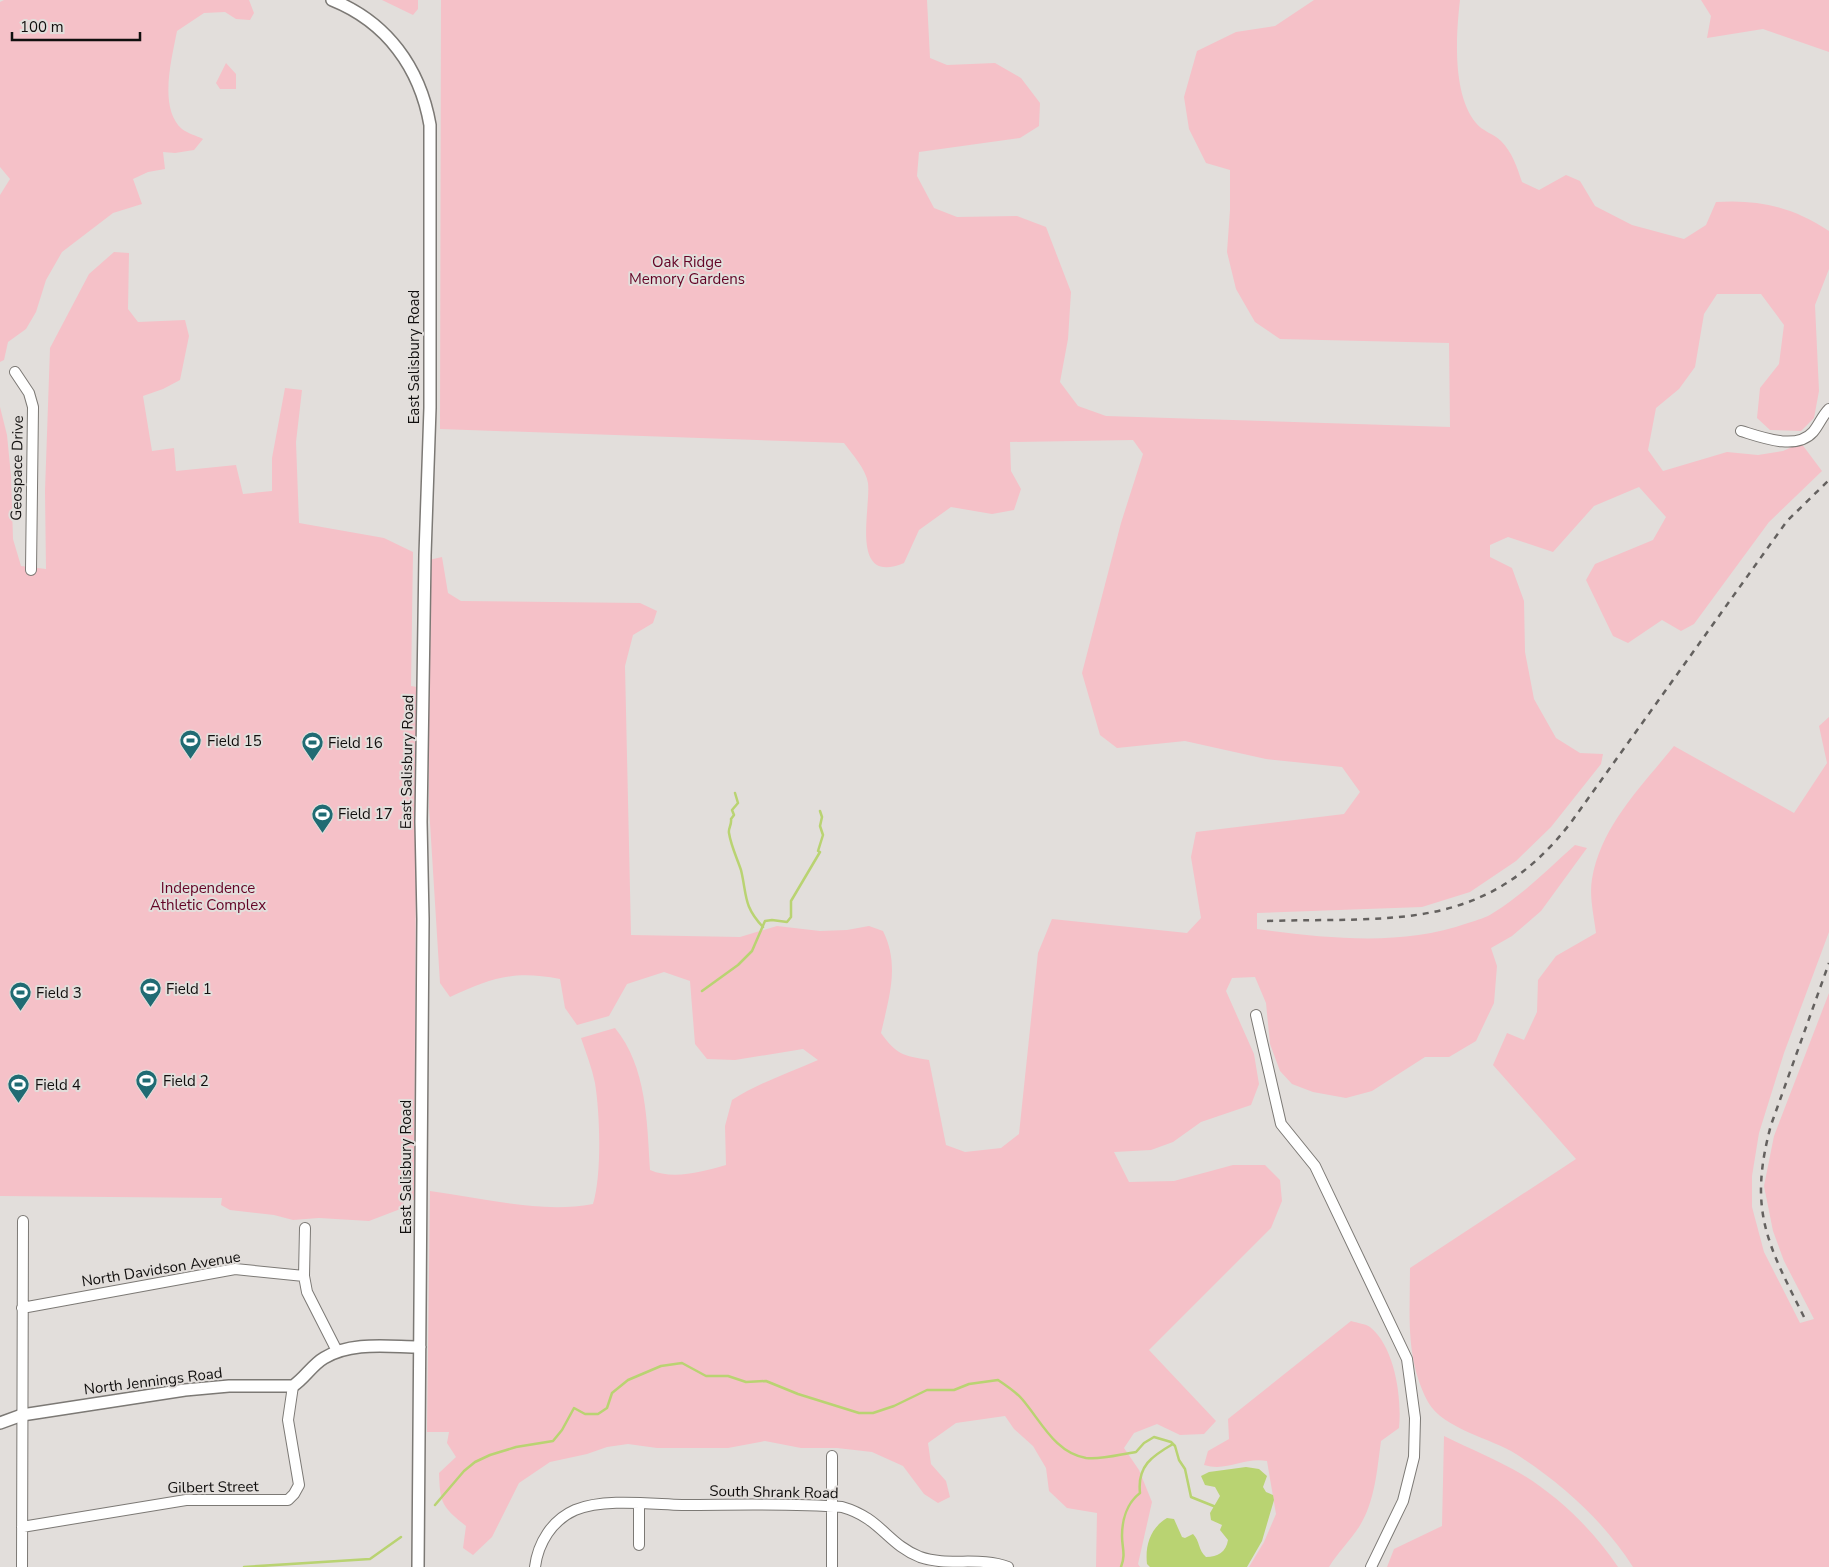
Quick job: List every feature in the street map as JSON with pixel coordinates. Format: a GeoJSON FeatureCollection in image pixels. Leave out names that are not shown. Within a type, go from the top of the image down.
{"type":"FeatureCollection","features":[{"type":"Feature","properties":{"kind":"street","name":"East Salisbury Road"},"geometry":{"type":"LineString","coordinates":[[332,0],[362,15],[395,44],[418,80],[426,101],[430,125],[430,408],[424,564],[421,822],[423,919],[418,1567]]}},
{"type":"Feature","properties":{"kind":"street","name":"Geospace Drive"},"geometry":{"type":"LineString","coordinates":[[15,372],[29,393],[33,406],[31,570]]}},
{"type":"Feature","properties":{"kind":"street"},"geometry":{"type":"LineString","coordinates":[[1741,431],[1770,440],[1789,441],[1805,438],[1813,433],[1829,410]]}},
{"type":"Feature","properties":{"kind":"street"},"geometry":{"type":"LineString","coordinates":[[1256,1015],[1281,1124],[1315,1166],[1407,1360],[1416,1418],[1414,1458],[1403,1501],[1371,1567]]}},
{"type":"Feature","properties":{"kind":"street"},"geometry":{"type":"LineString","coordinates":[[22,1567],[23,1221]]}},
{"type":"Feature","properties":{"kind":"street"},"geometry":{"type":"LineString","coordinates":[[305,1228],[304,1276],[306,1292],[337,1352]]}},
{"type":"Feature","properties":{"kind":"street","name":"North Davidson Avenue"},"geometry":{"type":"LineString","coordinates":[[22,1308],[235,1269],[263,1270],[292,1276],[304,1276]]}},
{"type":"Feature","properties":{"kind":"street"},"geometry":{"type":"LineString","coordinates":[[293,1386],[323,1358],[353,1347],[420,1347]]}},
{"type":"Feature","properties":{"kind":"street","name":"North Jennings Road"},"geometry":{"type":"LineString","coordinates":[[0,1423],[22,1415],[185,1390],[229,1386],[293,1386]]}},
{"type":"Feature","properties":{"kind":"street","name":"Gilbert Street"},"geometry":{"type":"LineString","coordinates":[[22,1527],[186,1500],[288,1500],[299,1485],[288,1420],[293,1386]]}},
{"type":"Feature","properties":{"kind":"street"},"geometry":{"type":"LineString","coordinates":[[832,1456],[832,1567]]}},
{"type":"Feature","properties":{"kind":"street"},"geometry":{"type":"LineString","coordinates":[[639,1504],[639,1545]]}},
{"type":"Feature","properties":{"kind":"street","name":"South Shrank Road"},"geometry":{"type":"LineString","coordinates":[[535,1567],[539,1548],[556,1522],[573,1511],[592,1506],[639,1504],[832,1507],[859,1512],[874,1522],[907,1551],[922,1558],[941,1564],[995,1562],[1008,1567]]}},
{"type":"Feature","properties":{"kind":"green space"},"geometry":{"type":"Polygon","coordinates":[[[4,0],[249,0],[254,13],[250,20],[236,19],[225,12],[204,13],[177,31],[170,68],[170,109],[182,129],[203,139],[194,150],[175,153],[163,152],[165,169],[148,172],[133,179],[142,204],[113,213],[62,252],[46,280],[36,312],[26,329],[8,342],[4,360],[0,362],[0,195],[10,179],[0,167],[0,2],[4,0]]]}},
{"type":"Feature","properties":{"kind":"green space"},"geometry":{"type":"Polygon","coordinates":[[[382,0],[418,0],[418,9],[413,15],[382,0]]]}},
{"type":"Feature","properties":{"kind":"green space","name":"Oak Ridge Memory Gardens"},"geometry":{"type":"Polygon","coordinates":[[[441,0],[927,0],[930,58],[947,65],[995,63],[1021,78],[1040,103],[1039,126],[1020,138],[919,152],[917,176],[934,208],[957,217],[1017,216],[1046,227],[1071,292],[1068,339],[1060,382],[1078,406],[1106,416],[1450,427],[1449,343],[1280,339],[1255,322],[1236,289],[1227,252],[1230,170],[1206,163],[1189,129],[1184,97],[1197,51],[1236,32],[1275,26],[1314,0],[1460,0],[1457,30],[1457,64],[1459,81],[1468,111],[1479,126],[1505,145],[1514,160],[1522,182],[1539,190],[1566,175],[1580,181],[1595,206],[1632,225],[1684,239],[1706,225],[1716,202],[1731,201],[1775,206],[1802,216],[1829,231],[1829,269],[1815,305],[1819,391],[1814,418],[1801,431],[1770,430],[1757,418],[1760,388],[1779,364],[1784,325],[1761,294],[1717,294],[1704,314],[1695,367],[1679,389],[1656,408],[1648,450],[1663,471],[1727,452],[1758,455],[1783,451],[1801,443],[1822,471],[1769,522],[1694,624],[1681,631],[1662,620],[1628,643],[1613,636],[1586,580],[1595,564],[1653,540],[1666,517],[1639,487],[1594,506],[1553,552],[1508,537],[1490,545],[1490,557],[1512,568],[1524,601],[1525,652],[1534,699],[1556,738],[1580,753],[1603,754],[1601,764],[1551,827],[1516,861],[1470,892],[1422,907],[1257,913],[1257,929],[1310,935],[1390,938],[1442,931],[1490,915],[1525,889],[1575,845],[1587,848],[1541,911],[1512,936],[1491,948],[1497,966],[1494,1003],[1476,1041],[1449,1057],[1425,1057],[1372,1091],[1346,1098],[1313,1092],[1292,1084],[1280,1071],[1270,1044],[1266,1003],[1255,977],[1232,978],[1226,991],[1254,1054],[1259,1084],[1251,1105],[1201,1122],[1173,1142],[1151,1150],[1114,1152],[1129,1182],[1174,1181],[1233,1165],[1265,1165],[1280,1180],[1282,1201],[1271,1228],[1149,1350],[1216,1421],[1204,1434],[1180,1435],[1157,1424],[1134,1433],[1124,1448],[1139,1470],[1152,1502],[1138,1564],[1140,1567],[1096,1567],[1097,1513],[1067,1508],[1049,1491],[1046,1468],[1033,1446],[1014,1429],[1005,1416],[956,1423],[928,1443],[931,1464],[946,1481],[950,1497],[938,1503],[924,1494],[903,1466],[872,1452],[837,1448],[801,1448],[765,1441],[728,1448],[657,1448],[628,1444],[607,1447],[587,1454],[550,1462],[519,1483],[492,1537],[473,1555],[463,1548],[466,1526],[447,1509],[440,1491],[439,1473],[456,1457],[447,1443],[449,1432],[427,1432],[430,1191],[532,1206],[573,1207],[593,1204],[599,1161],[597,1096],[594,1077],[581,1038],[615,1028],[626,1043],[634,1060],[643,1096],[650,1170],[678,1175],[726,1165],[725,1126],[732,1100],[763,1083],[818,1060],[803,1049],[735,1060],[707,1059],[695,1044],[690,981],[664,972],[627,984],[609,1016],[577,1025],[565,1008],[560,979],[529,975],[503,978],[478,985],[450,997],[440,983],[429,807],[429,560],[442,557],[448,593],[461,601],[640,603],[657,611],[653,623],[633,635],[625,666],[631,935],[740,937],[777,926],[820,931],[847,930],[869,926],[883,931],[891,956],[892,969],[890,994],[881,1033],[891,1046],[901,1053],[929,1060],[946,1145],[965,1152],[1001,1148],[1019,1134],[1038,953],[1052,919],[1187,933],[1201,918],[1191,857],[1196,832],[1344,814],[1360,792],[1342,767],[1266,759],[1185,741],[1117,748],[1100,735],[1082,673],[1121,523],[1143,454],[1133,440],[1010,442],[1011,471],[1021,489],[1014,510],[992,514],[951,507],[919,530],[904,563],[887,567],[876,564],[869,555],[866,542],[867,478],[862,467],[844,443],[440,429],[441,0]]]}},
{"type":"Feature","properties":{"kind":"green space"},"geometry":{"type":"Polygon","coordinates":[[[1701,0],[1829,0],[1829,52],[1763,29],[1707,38],[1711,16],[1701,0]]]}},
{"type":"Feature","properties":{"kind":"green space"},"geometry":{"type":"Polygon","coordinates":[[[226,63],[236,74],[236,89],[220,89],[216,83],[226,63]]]}},
{"type":"Feature","properties":{"kind":"green space","name":"Independence Athletic Complex"},"geometry":{"type":"Polygon","coordinates":[[[114,252],[129,253],[128,309],[138,322],[185,320],[189,336],[180,380],[163,389],[143,396],[152,451],[174,448],[176,471],[236,465],[243,494],[272,491],[272,458],[285,388],[302,390],[296,442],[299,523],[384,538],[413,552],[411,686],[417,687],[414,1200],[404,1200],[403,1208],[369,1221],[319,1218],[293,1220],[274,1215],[230,1210],[221,1205],[222,1198],[0,1196],[0,407],[7,435],[11,476],[13,539],[21,566],[46,569],[45,491],[50,348],[89,274],[114,252]]]}},
{"type":"Feature","properties":{"kind":"green space"},"geometry":{"type":"Polygon","coordinates":[[[1829,717],[1829,932],[1784,1053],[1759,1133],[1752,1176],[1752,1207],[1764,1252],[1800,1323],[1814,1319],[1784,1261],[1773,1231],[1764,1186],[1774,1136],[1829,993],[1829,1567],[1633,1567],[1609,1534],[1595,1519],[1549,1478],[1506,1448],[1456,1426],[1435,1411],[1428,1402],[1415,1369],[1412,1353],[1410,1336],[1410,1268],[1576,1159],[1493,1065],[1507,1033],[1524,1040],[1537,1012],[1538,980],[1556,956],[1596,933],[1591,892],[1597,860],[1613,824],[1636,792],[1674,746],[1794,813],[1827,763],[1819,726],[1829,717]]]}},
{"type":"Feature","properties":{"kind":"green space"},"geometry":{"type":"Polygon","coordinates":[[[1351,1321],[1370,1327],[1379,1336],[1391,1360],[1398,1388],[1399,1428],[1381,1441],[1369,1507],[1359,1527],[1329,1567],[1249,1567],[1264,1542],[1276,1514],[1267,1461],[1259,1460],[1212,1467],[1204,1465],[1208,1451],[1229,1439],[1228,1419],[1351,1321]]]}},
{"type":"Feature","properties":{"kind":"green space"},"geometry":{"type":"Polygon","coordinates":[[[1444,1436],[1494,1459],[1537,1484],[1587,1528],[1618,1567],[1387,1567],[1394,1549],[1442,1526],[1444,1436]]]}},
{"type":"Feature","properties":{"kind":"shaded area"},"geometry":{"type":"Polygon","coordinates":[[[1246,1467],[1259,1469],[1267,1476],[1263,1487],[1266,1492],[1273,1495],[1274,1500],[1262,1541],[1247,1567],[1150,1567],[1147,1564],[1147,1551],[1150,1538],[1156,1527],[1167,1518],[1174,1519],[1182,1537],[1185,1538],[1193,1534],[1206,1557],[1218,1555],[1223,1551],[1228,1540],[1220,1530],[1222,1525],[1211,1520],[1210,1513],[1220,1496],[1215,1487],[1205,1485],[1201,1476],[1209,1472],[1246,1467]]]}},
{"type":"Feature","properties":{"kind":"waterway"},"geometry":{"type":"LineString","coordinates":[[735,793],[738,803],[732,810],[734,815],[731,819],[729,830],[730,838],[741,870],[749,906],[763,927]]}},
{"type":"Feature","properties":{"kind":"waterway"},"geometry":{"type":"LineString","coordinates":[[702,991],[738,965],[752,951],[765,921],[787,922],[791,917],[791,901],[820,852],[818,851],[823,835],[820,826],[822,817],[820,811]]}},
{"type":"Feature","properties":{"kind":"waterway"},"geometry":{"type":"LineString","coordinates":[[435,1505],[464,1471],[475,1462],[516,1447],[553,1441],[562,1430],[574,1408],[585,1414],[598,1414],[607,1408],[612,1393],[628,1380],[661,1366],[682,1363],[706,1376],[728,1376],[746,1382],[766,1381],[798,1394],[859,1413],[873,1413],[894,1406],[927,1390],[954,1390],[969,1384],[998,1380],[1020,1396],[1057,1443],[1075,1455],[1086,1458],[1098,1458],[1136,1452],[1144,1443],[1154,1437],[1171,1442],[1175,1446],[1179,1460],[1185,1469],[1191,1497],[1216,1507]]}},
{"type":"Feature","properties":{"kind":"waterway"},"geometry":{"type":"LineString","coordinates":[[1121,1567],[1124,1555],[1122,1536],[1124,1518],[1135,1497],[1140,1493],[1141,1476],[1148,1463],[1173,1444]]}},
{"type":"Feature","properties":{"kind":"waterway"},"geometry":{"type":"LineString","coordinates":[[244,1567],[370,1559],[401,1537]]}},
{"type":"Feature","properties":{"kind":"railway"},"geometry":{"type":"LineString","coordinates":[[1267,921],[1355,920],[1434,912],[1470,901],[1505,884],[1539,858],[1572,821],[1787,521],[1829,480]]}},
{"type":"Feature","properties":{"kind":"railway"},"geometry":{"type":"LineString","coordinates":[[1804,1317],[1771,1246],[1765,1225],[1761,1180],[1764,1155],[1771,1125],[1829,963]]}},
{"type":"Feature","properties":{"kind":"place","name":"Field 15"},"geometry":{"type":"Point","coordinates":[191,760]}},
{"type":"Feature","properties":{"kind":"place","name":"Field 16"},"geometry":{"type":"Point","coordinates":[312,762]}},
{"type":"Feature","properties":{"kind":"place","name":"Field 17"},"geometry":{"type":"Point","coordinates":[322,833]}},
{"type":"Feature","properties":{"kind":"place","name":"Field 1"},"geometry":{"type":"Point","coordinates":[150,1008]}},
{"type":"Feature","properties":{"kind":"place","name":"Field 3"},"geometry":{"type":"Point","coordinates":[20,1012]}},
{"type":"Feature","properties":{"kind":"place","name":"Field 2"},"geometry":{"type":"Point","coordinates":[147,1100]}},
{"type":"Feature","properties":{"kind":"place","name":"Field 4"},"geometry":{"type":"Point","coordinates":[19,1104]}}]}
